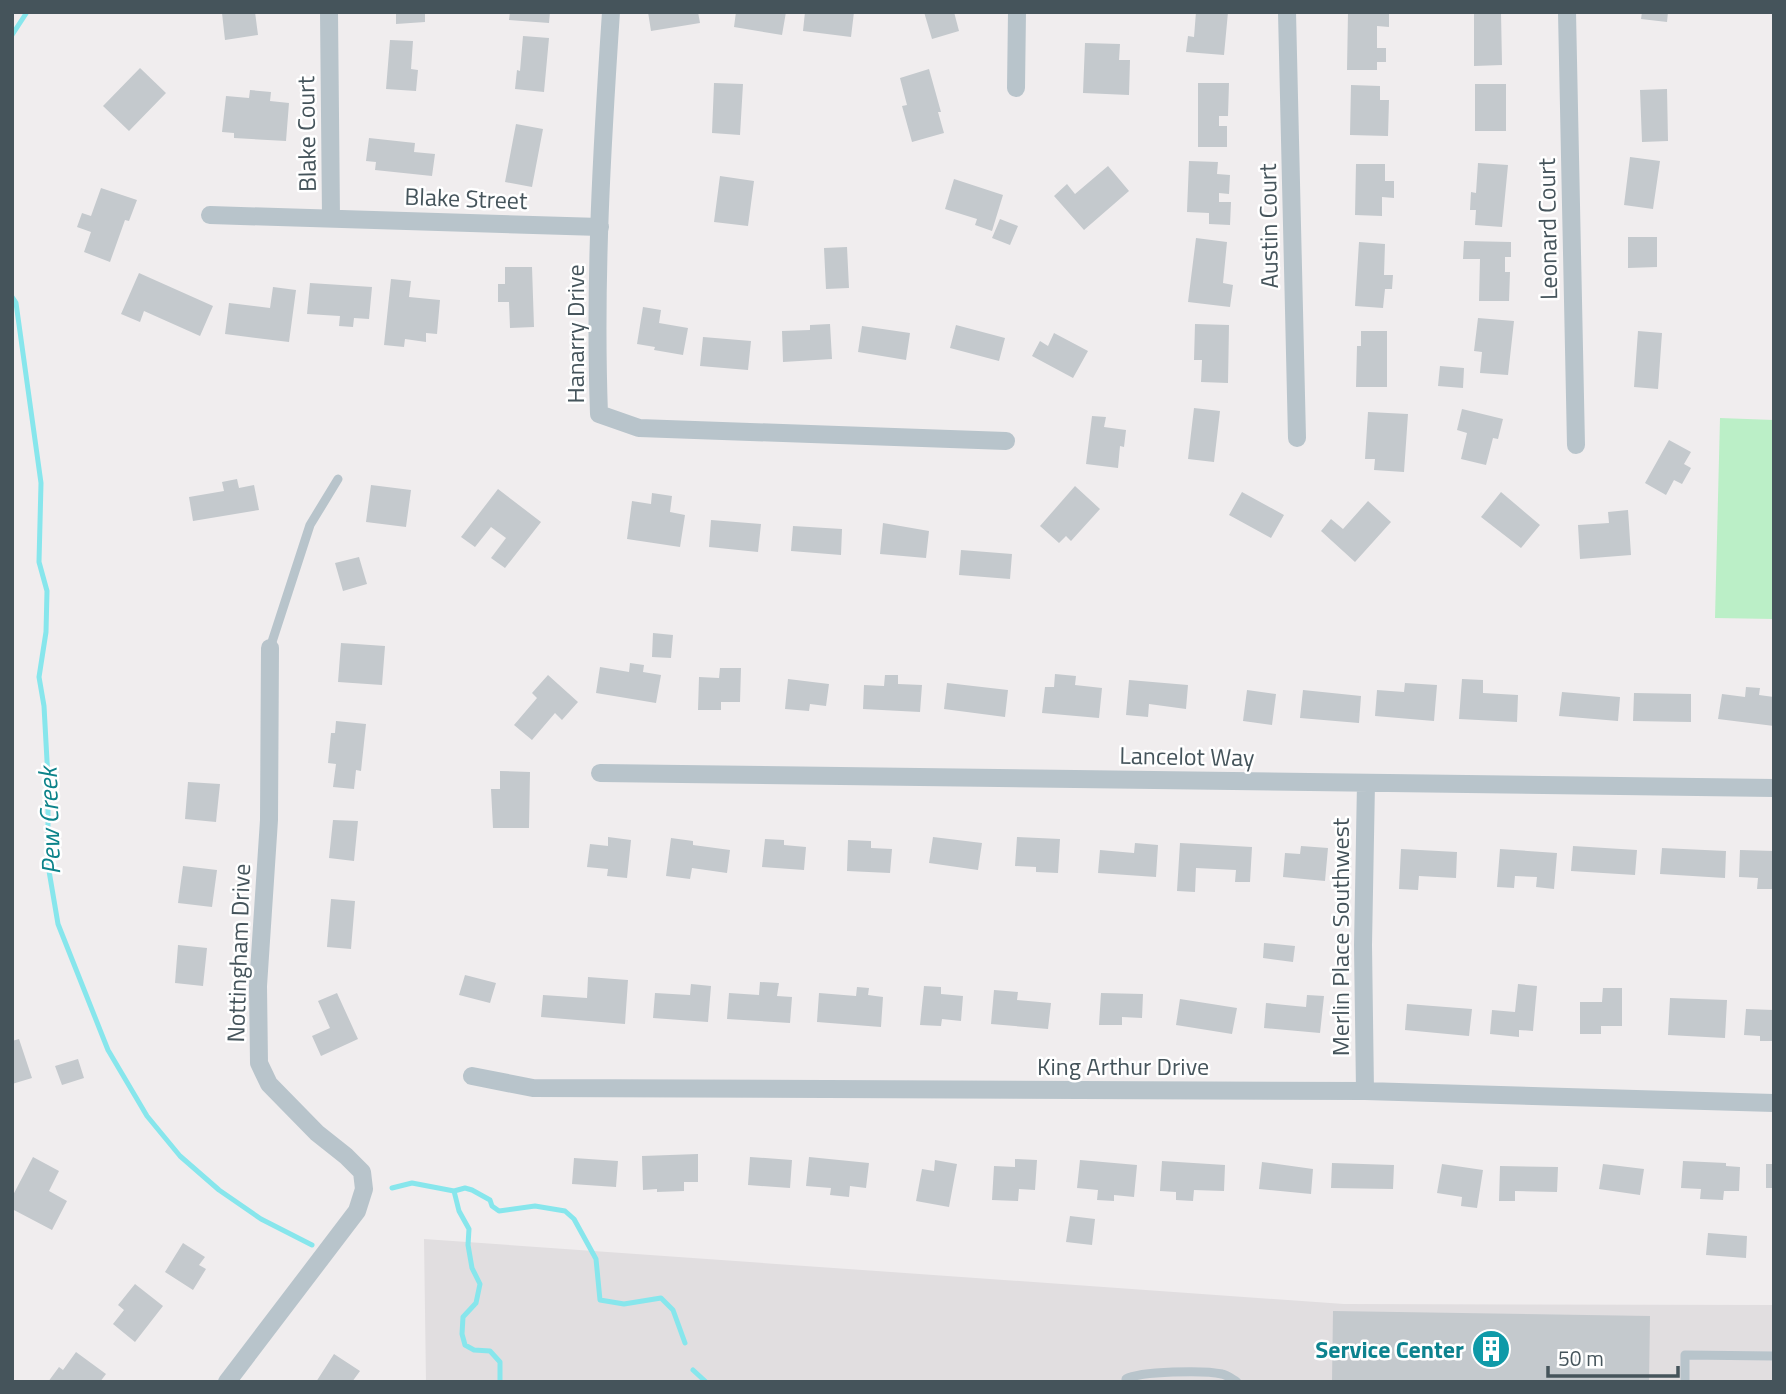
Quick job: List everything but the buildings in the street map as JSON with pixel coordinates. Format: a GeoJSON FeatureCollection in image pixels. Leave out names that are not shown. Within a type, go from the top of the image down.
{"type":"FeatureCollection","features":[{"type":"Feature","properties":{"kind":"street","name":"Blake Court"},"geometry":{"type":"LineString","coordinates":[[210,215],[331,218],[329,12]]}},
{"type":"Feature","properties":{"kind":"street","name":"Hanarry Drive"},"geometry":{"type":"LineString","coordinates":[[611,12],[600,227],[598,414],[639,428],[1006,441]]}},
{"type":"Feature","properties":{"kind":"street"},"geometry":{"type":"LineString","coordinates":[[1016,89],[1017,12]]}},
{"type":"Feature","properties":{"kind":"street","name":"Austin Court"},"geometry":{"type":"LineString","coordinates":[[1287,12],[1297,438]]}},
{"type":"Feature","properties":{"kind":"street","name":"Leonard Court"},"geometry":{"type":"LineString","coordinates":[[1567,12],[1576,445]]}},
{"type":"Feature","properties":{"kind":"street","name":"Blake Street"},"geometry":{"type":"LineString","coordinates":[[331,218],[600,227]]}},
{"type":"Feature","properties":{"kind":"street","name":"Nottingham Drive"},"geometry":{"type":"LineString","coordinates":[[227,1382],[357,1210],[364,1189],[362,1172],[317,1133],[269,1084],[259,1063],[258,986],[269,820],[270,648]]}},
{"type":"Feature","properties":{"kind":"street","name":"Lancelot Way"},"geometry":{"type":"LineString","coordinates":[[600,773],[1774,788]]}},
{"type":"Feature","properties":{"kind":"street","name":"Merlin Place Southwest"},"geometry":{"type":"LineString","coordinates":[[1365,1091],[1363,945],[1366,783]]}},
{"type":"Feature","properties":{"kind":"street","name":"King Arthur Drive"},"geometry":{"type":"LineString","coordinates":[[472,1076],[533,1087],[1365,1091],[1774,1103]]}},
{"type":"Feature","properties":{"kind":"lane"},"geometry":{"type":"LineString","coordinates":[[270,648],[310,525],[338,479]]}},
{"type":"Feature","properties":{"kind":"lane"},"geometry":{"type":"LineString","coordinates":[[1685,1382],[1685,1355],[1774,1356]]}},
{"type":"Feature","properties":{"kind":"lane"},"geometry":{"type":"LineString","coordinates":[[1126,1382],[1126,1379],[1134,1374],[1183,1373],[1222,1374],[1237,1382]]}},
{"type":"Feature","properties":{"kind":"shaded area"},"geometry":{"type":"Polygon","coordinates":[[[424,1239],[1344,1304],[1774,1305],[1774,1382],[426,1382],[424,1239]]]}},
{"type":"Feature","properties":{"kind":"green space"},"geometry":{"type":"Polygon","coordinates":[[[1720,418],[1774,420],[1774,619],[1715,618],[1720,418]]]}},
{"type":"Feature","properties":{"kind":"waterway","name":"Pew Creek"},"geometry":{"type":"LineString","coordinates":[[12,35],[27,12]]}},
{"type":"Feature","properties":{"kind":"waterway","name":"Pew Creek"},"geometry":{"type":"LineString","coordinates":[[12,297],[16,303],[41,483],[39,562],[47,591],[46,632],[39,677],[44,706],[48,779],[48,865],[58,924],[108,1050],[147,1116],[180,1156],[219,1190],[261,1219],[312,1245]]}},
{"type":"Feature","properties":{"kind":"waterway"},"geometry":{"type":"LineString","coordinates":[[392,1188],[412,1183],[454,1191],[465,1188],[490,1200],[492,1206],[499,1211],[535,1206],[565,1211],[574,1219],[596,1259],[600,1300],[624,1304],[661,1298],[673,1310],[685,1343]]}},
{"type":"Feature","properties":{"kind":"waterway","name":"Pew Creek"},"geometry":{"type":"LineString","coordinates":[[454,1191],[459,1211],[469,1229],[468,1245],[472,1268],[480,1284],[476,1303],[463,1317],[462,1334],[465,1345],[474,1350],[490,1351],[500,1362],[500,1382]]}},
{"type":"Feature","properties":{"kind":"waterway"},"geometry":{"type":"LineString","coordinates":[[693,1370],[706,1382]]}},
{"type":"Feature","properties":{"kind":"place","name":"Service Center"},"geometry":{"type":"Point","coordinates":[1491,1349]}}]}
